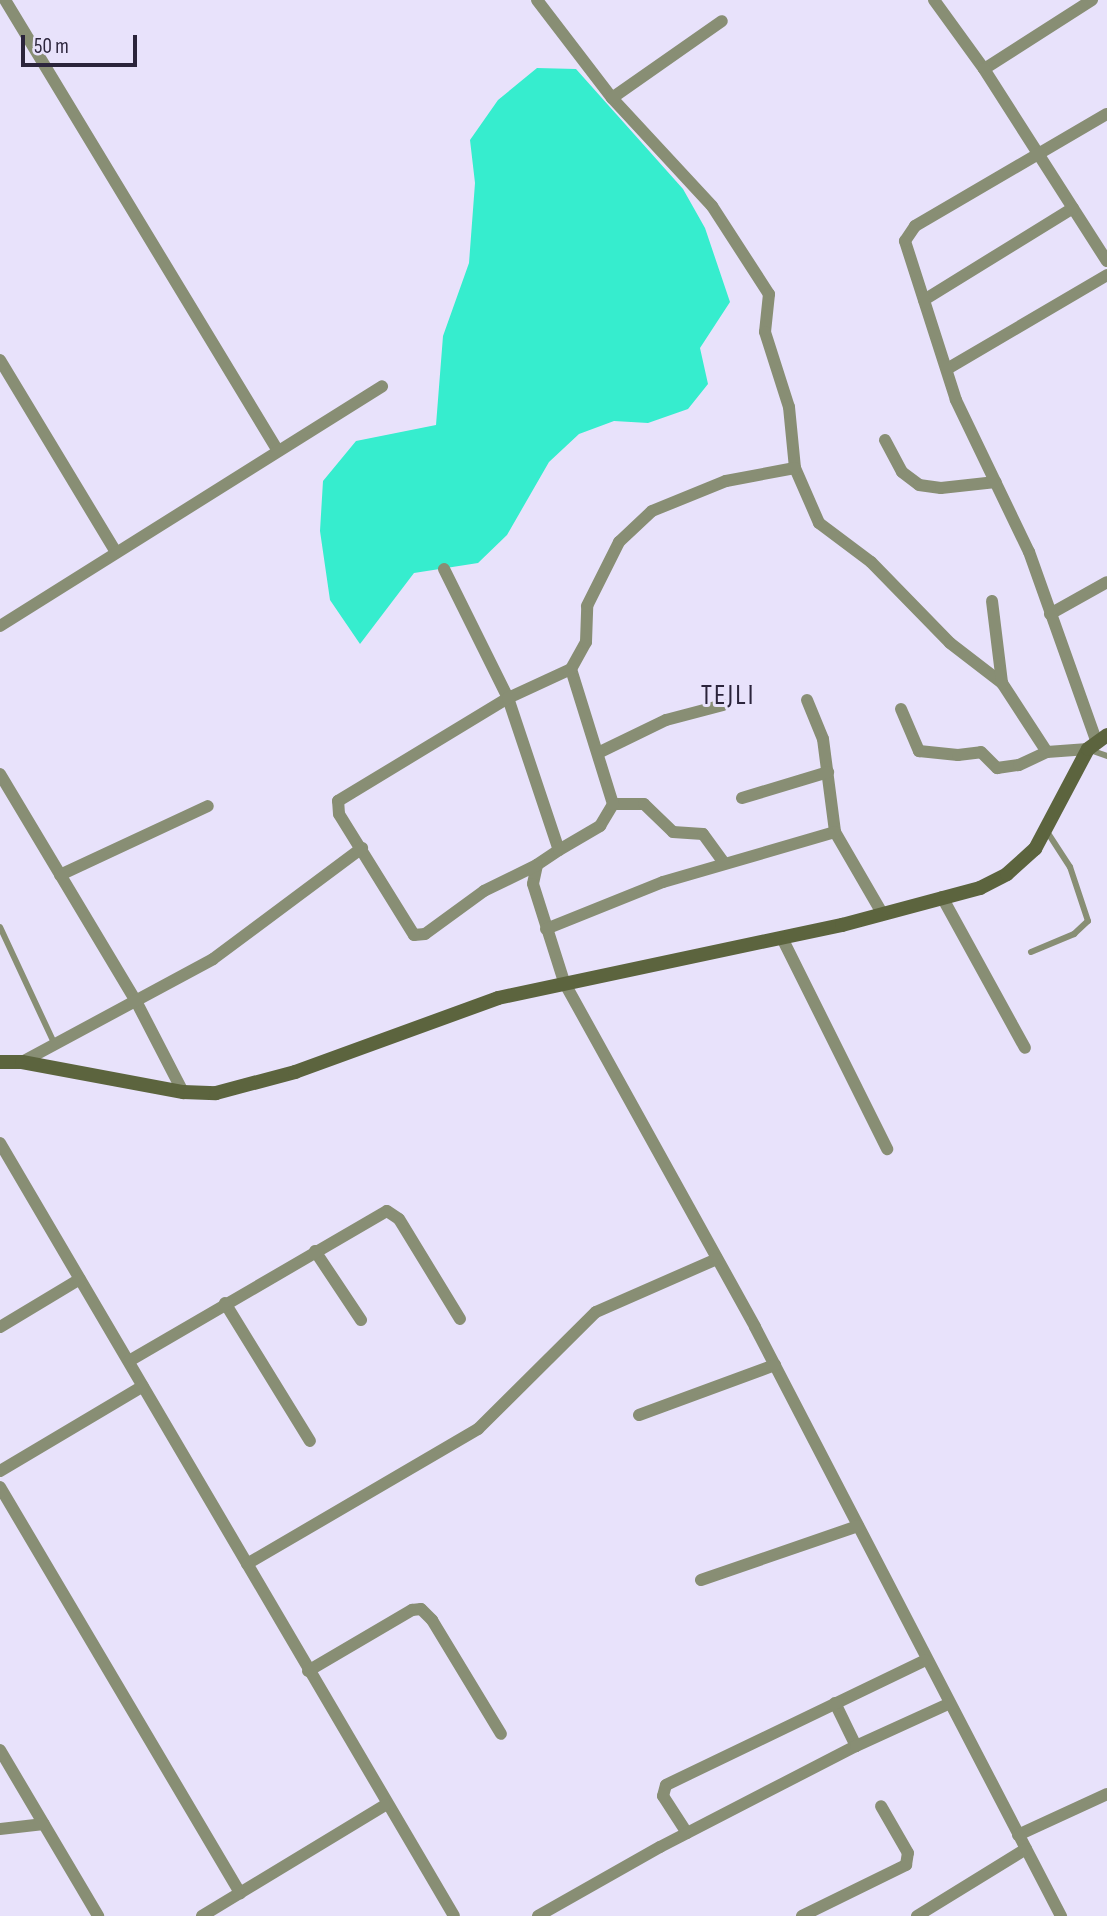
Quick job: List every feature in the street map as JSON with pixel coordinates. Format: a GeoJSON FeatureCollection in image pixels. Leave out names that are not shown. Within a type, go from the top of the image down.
{"type":"FeatureCollection","features":[{"type":"Feature","properties":{"kind":"street"},"geometry":{"type":"LineString","coordinates":[[5,0],[278,451]]}},
{"type":"Feature","properties":{"kind":"street"},"geometry":{"type":"LineString","coordinates":[[537,0],[612,98],[712,206],[769,295],[765,332],[789,407],[795,468],[820,523],[872,562],[950,643],[1002,683],[1047,752]]}},
{"type":"Feature","properties":{"kind":"street"},"geometry":{"type":"LineString","coordinates":[[934,0],[984,69],[1073,208],[1103,246],[1107,261]]}},
{"type":"Feature","properties":{"kind":"street"},"geometry":{"type":"LineString","coordinates":[[984,69],[1092,0]]}},
{"type":"Feature","properties":{"kind":"street"},"geometry":{"type":"LineString","coordinates":[[612,98],[722,21]]}},
{"type":"Feature","properties":{"kind":"street"},"geometry":{"type":"LineString","coordinates":[[1097,742],[1029,552],[947,369],[907,253],[908,232],[1107,114]]}},
{"type":"Feature","properties":{"kind":"street"},"geometry":{"type":"LineString","coordinates":[[924,300],[1073,208]]}},
{"type":"Feature","properties":{"kind":"street"},"geometry":{"type":"LineString","coordinates":[[947,369],[1107,275]]}},
{"type":"Feature","properties":{"kind":"street"},"geometry":{"type":"LineString","coordinates":[[0,360],[115,551]]}},
{"type":"Feature","properties":{"kind":"street"},"geometry":{"type":"LineString","coordinates":[[0,625],[382,386]]}},
{"type":"Feature","properties":{"kind":"street"},"geometry":{"type":"LineString","coordinates":[[885,440],[901,472],[919,485],[941,488],[996,482]]}},
{"type":"Feature","properties":{"kind":"street"},"geometry":{"type":"LineString","coordinates":[[571,669],[600,752],[613,804],[600,826],[537,865],[484,891],[420,936],[409,931],[362,848],[339,814],[342,796],[508,698],[571,669],[586,642],[587,606],[619,542],[635,523],[652,511],[726,481],[795,468]]}},
{"type":"Feature","properties":{"kind":"street"},"geometry":{"type":"LineString","coordinates":[[444,569],[508,698],[559,850]]}},
{"type":"Feature","properties":{"kind":"street"},"geometry":{"type":"LineString","coordinates":[[1050,614],[1107,582]]}},
{"type":"Feature","properties":{"kind":"street"},"geometry":{"type":"LineString","coordinates":[[992,601],[1002,683]]}},
{"type":"Feature","properties":{"kind":"street"},"geometry":{"type":"LineString","coordinates":[[807,700],[823,739],[835,832],[882,913]]}},
{"type":"Feature","properties":{"kind":"street"},"geometry":{"type":"LineString","coordinates":[[600,752],[666,720],[723,705]]}},
{"type":"Feature","properties":{"kind":"street"},"geometry":{"type":"LineString","coordinates":[[901,709],[919,751],[958,755],[981,752],[998,768],[1019,765],[1047,752],[1097,742]]}},
{"type":"Feature","properties":{"kind":"street"},"geometry":{"type":"LineString","coordinates":[[0,1062],[22,1062],[183,1092],[216,1093],[295,1072],[498,998],[782,938],[942,897],[1007,874],[1035,849],[1097,742]]}},
{"type":"Feature","properties":{"kind":"street"},"geometry":{"type":"LineString","coordinates":[[742,798],[828,772]]}},
{"type":"Feature","properties":{"kind":"street"},"geometry":{"type":"LineString","coordinates":[[0,774],[137,1003],[183,1092]]}},
{"type":"Feature","properties":{"kind":"street"},"geometry":{"type":"LineString","coordinates":[[613,804],[644,804],[673,832],[703,834],[723,862]]}},
{"type":"Feature","properties":{"kind":"street"},"geometry":{"type":"LineString","coordinates":[[60,875],[208,806]]}},
{"type":"Feature","properties":{"kind":"street"},"geometry":{"type":"LineString","coordinates":[[546,929],[723,862],[835,832]]}},
{"type":"Feature","properties":{"kind":"street"},"geometry":{"type":"LineString","coordinates":[[22,1062],[137,1003],[256,932],[362,848]]}},
{"type":"Feature","properties":{"kind":"street"},"geometry":{"type":"LineString","coordinates":[[537,865],[533,884],[564,982],[775,1365],[948,1704],[1061,1916]]}},
{"type":"Feature","properties":{"kind":"street"},"geometry":{"type":"LineString","coordinates":[[942,897],[1025,1048]]}},
{"type":"Feature","properties":{"kind":"street"},"geometry":{"type":"LineString","coordinates":[[782,938],[845,1073],[887,1149]]}},
{"type":"Feature","properties":{"kind":"street"},"geometry":{"type":"LineString","coordinates":[[0,1143],[144,1385],[386,1805],[454,1916]]}},
{"type":"Feature","properties":{"kind":"street"},"geometry":{"type":"LineString","coordinates":[[129,1361],[379,1212],[393,1213],[460,1318]]}},
{"type":"Feature","properties":{"kind":"street"},"geometry":{"type":"LineString","coordinates":[[315,1251],[360,1320]]}},
{"type":"Feature","properties":{"kind":"street"},"geometry":{"type":"LineString","coordinates":[[247,1564],[478,1429],[596,1312],[717,1259]]}},
{"type":"Feature","properties":{"kind":"street"},"geometry":{"type":"LineString","coordinates":[[0,1326],[80,1279]]}},
{"type":"Feature","properties":{"kind":"street"},"geometry":{"type":"LineString","coordinates":[[225,1303],[310,1441]]}},
{"type":"Feature","properties":{"kind":"street"},"geometry":{"type":"LineString","coordinates":[[639,1415],[775,1365]]}},
{"type":"Feature","properties":{"kind":"street"},"geometry":{"type":"LineString","coordinates":[[0,1471],[144,1385]]}},
{"type":"Feature","properties":{"kind":"street"},"geometry":{"type":"LineString","coordinates":[[0,1487],[240,1893]]}},
{"type":"Feature","properties":{"kind":"street"},"geometry":{"type":"LineString","coordinates":[[701,1580],[858,1526]]}},
{"type":"Feature","properties":{"kind":"street"},"geometry":{"type":"LineString","coordinates":[[309,1671],[412,1610],[421,1609],[432,1620],[501,1734]]}},
{"type":"Feature","properties":{"kind":"street"},"geometry":{"type":"LineString","coordinates":[[687,1833],[663,1796],[666,1785],[926,1660]]}},
{"type":"Feature","properties":{"kind":"street"},"geometry":{"type":"LineString","coordinates":[[835,1703],[856,1746]]}},
{"type":"Feature","properties":{"kind":"street"},"geometry":{"type":"LineString","coordinates":[[538,1916],[687,1833],[856,1746],[948,1704]]}},
{"type":"Feature","properties":{"kind":"street"},"geometry":{"type":"LineString","coordinates":[[0,1751],[97,1916]]}},
{"type":"Feature","properties":{"kind":"street"},"geometry":{"type":"LineString","coordinates":[[1018,1835],[1107,1794]]}},
{"type":"Feature","properties":{"kind":"street"},"geometry":{"type":"LineString","coordinates":[[202,1916],[386,1805]]}},
{"type":"Feature","properties":{"kind":"street"},"geometry":{"type":"LineString","coordinates":[[802,1916],[906,1865],[908,1853],[881,1806]]}},
{"type":"Feature","properties":{"kind":"street"},"geometry":{"type":"LineString","coordinates":[[0,1829],[44,1824]]}},
{"type":"Feature","properties":{"kind":"street"},"geometry":{"type":"LineString","coordinates":[[917,1916],[1026,1849]]}},
{"type":"Feature","properties":{"kind":"lane"},"geometry":{"type":"LineString","coordinates":[[1097,742],[1107,756]]}},
{"type":"Feature","properties":{"kind":"lane"},"geometry":{"type":"LineString","coordinates":[[1031,952],[1074,934],[1088,921],[1070,867],[1046,830]]}},
{"type":"Feature","properties":{"kind":"lane"},"geometry":{"type":"LineString","coordinates":[[0,927],[55,1045]]}},
{"type":"Feature","properties":{"kind":"shaded area"},"geometry":{"type":"Polygon","coordinates":[[[537,68],[576,69],[683,189],[705,228],[730,302],[700,348],[708,384],[688,409],[648,423],[614,421],[579,434],[549,462],[507,535],[478,563],[414,573],[360,644],[330,600],[320,531],[323,481],[356,441],[436,425],[443,336],[469,263],[475,183],[470,140],[498,100],[537,68]]]}},
{"type":"Feature","properties":{"kind":"district","name":"TEJLI"},"geometry":{"type":"Point","coordinates":[728,696]}}]}
